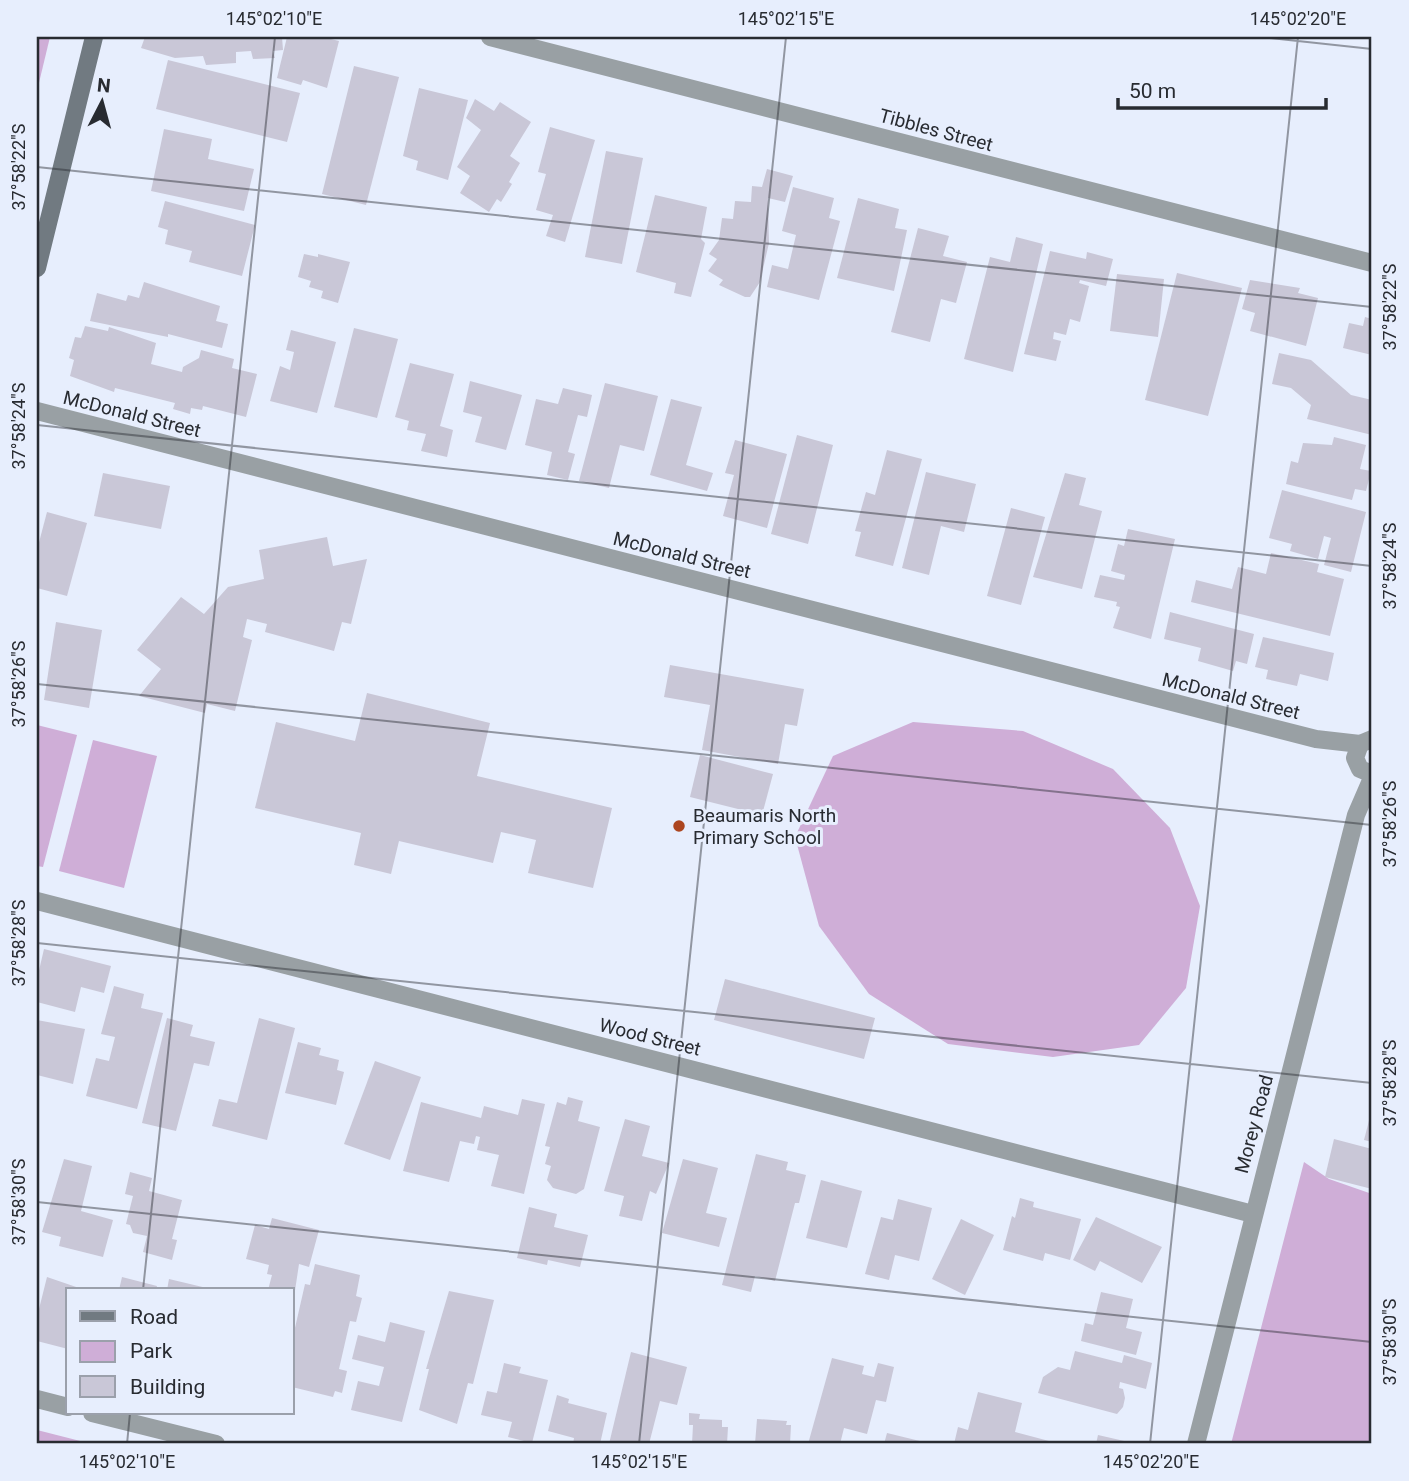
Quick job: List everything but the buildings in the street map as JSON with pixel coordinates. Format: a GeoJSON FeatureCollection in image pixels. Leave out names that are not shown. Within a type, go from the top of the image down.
{"type":"FeatureCollection","features":[{"type":"Feature","properties":{"kind":"street"},"geometry":{"type":"LineString","coordinates":[[37,268],[94,37]]}},
{"type":"Feature","properties":{"kind":"street","name":"Tibbles Street"},"geometry":{"type":"LineString","coordinates":[[490,37],[1372,263]]}},
{"type":"Feature","properties":{"kind":"street","name":"McDonald Street"},"geometry":{"type":"LineString","coordinates":[[37,411],[1366,754]]}},
{"type":"Feature","properties":{"kind":"street","name":"Morey Road"},"geometry":{"type":"LineString","coordinates":[[1196,1444],[1356,816],[1366,754]]}},
{"type":"Feature","properties":{"kind":"street","name":"Wood Street"},"geometry":{"type":"LineString","coordinates":[[37,901],[1253,1214]]}},
{"type":"Feature","properties":{"kind":"street"},"geometry":{"type":"LineString","coordinates":[[37,1399],[66,1406]]}},
{"type":"Feature","properties":{"kind":"street"},"geometry":{"type":"LineString","coordinates":[[96,1414],[216,1444]]}},
{"type":"Feature","properties":{"kind":"green space"},"geometry":{"type":"Polygon","coordinates":[[[37,37],[50,37],[37,91],[37,37]]]}},
{"type":"Feature","properties":{"kind":"green space"},"geometry":{"type":"Polygon","coordinates":[[[913,722],[1023,731],[1113,769],[1170,828],[1200,906],[1186,988],[1139,1045],[1053,1057],[948,1044],[869,994],[819,926],[795,837],[833,756],[913,722]]]}},
{"type":"Feature","properties":{"kind":"green space"},"geometry":{"type":"Polygon","coordinates":[[[37,725],[77,735],[43,867],[37,866],[37,725]]]}},
{"type":"Feature","properties":{"kind":"green space"},"geometry":{"type":"Polygon","coordinates":[[[93,740],[157,756],[124,888],[59,871],[93,740]]]}},
{"type":"Feature","properties":{"kind":"green space"},"geometry":{"type":"Polygon","coordinates":[[[1304,1162],[1329,1179],[1372,1194],[1372,1444],[1231,1444],[1304,1162]]]}},
{"type":"Feature","properties":{"kind":"green space"},"geometry":{"type":"Polygon","coordinates":[[[37,1430],[92,1444],[37,1444],[37,1430]]]}},
{"type":"Feature","properties":{"kind":"place","name":"Beaumaris North Primary School"},"geometry":{"type":"Point","coordinates":[679,826]}}]}
